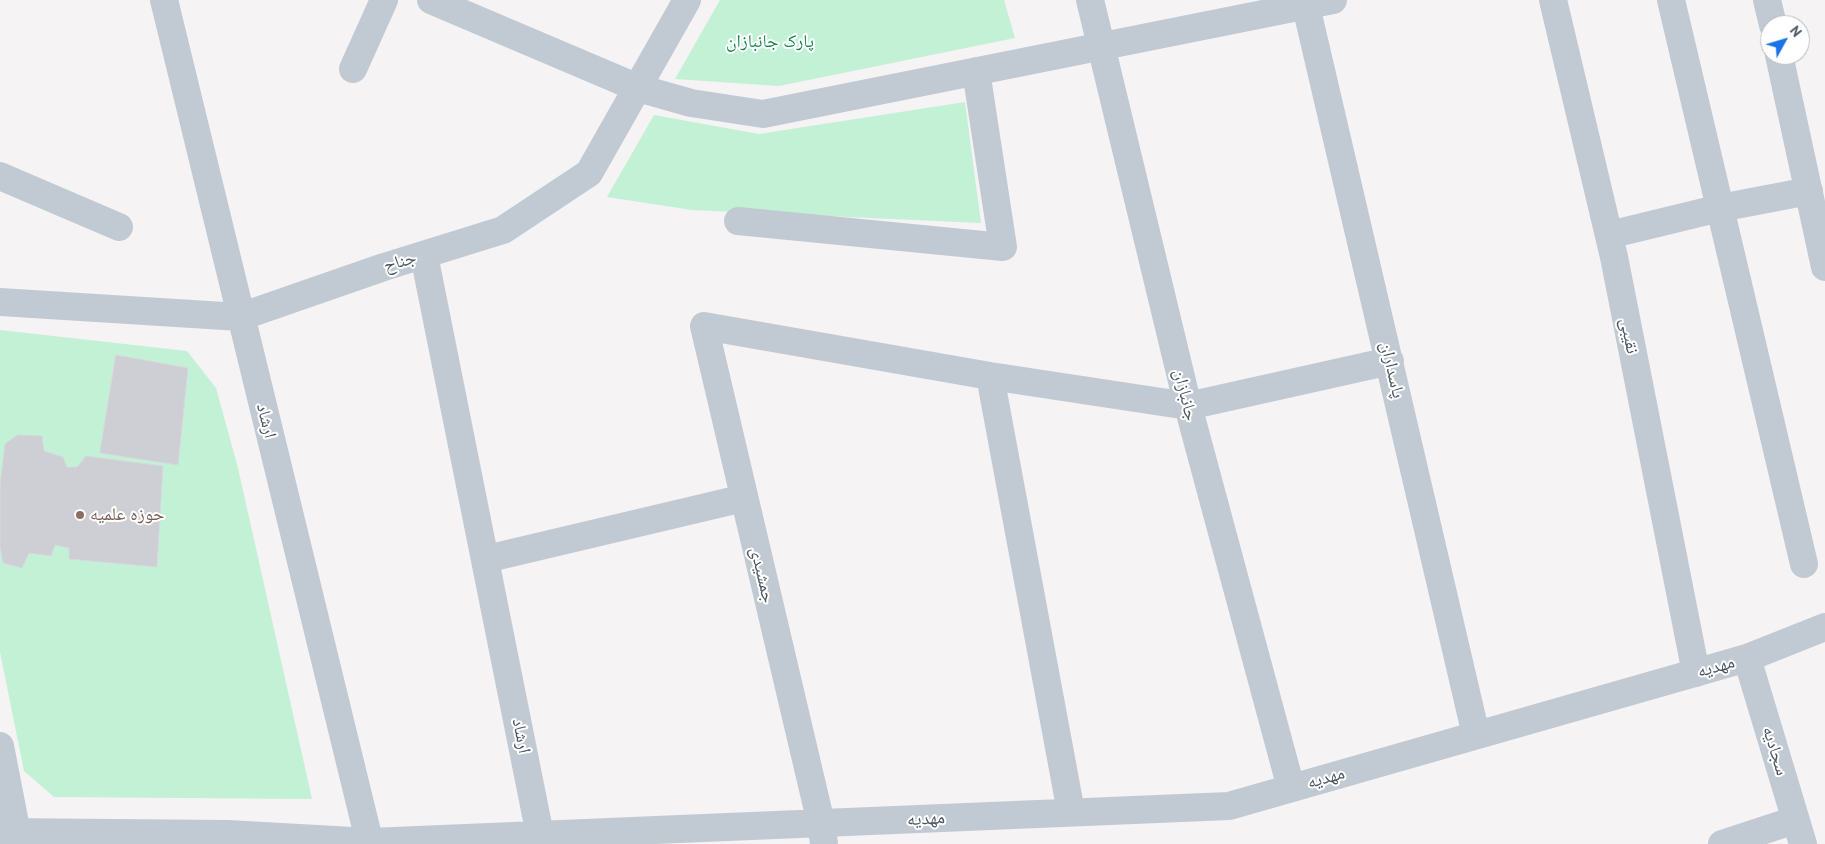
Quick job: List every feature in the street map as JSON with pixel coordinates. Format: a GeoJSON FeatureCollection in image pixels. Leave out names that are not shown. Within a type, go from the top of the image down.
{"type":"FeatureCollection","features":[{"type":"Feature","properties":{"kind":"street","name":"ارشاد"},"geometry":{"type":"LineString","coordinates":[[164,0],[370,843]]}},
{"type":"Feature","properties":{"kind":"street"},"geometry":{"type":"LineString","coordinates":[[353,69],[384,0]]}},
{"type":"Feature","properties":{"kind":"street"},"geometry":{"type":"LineString","coordinates":[[431,0],[638,88],[692,103],[763,114],[1317,2]]}},
{"type":"Feature","properties":{"kind":"street","name":"جناح"},"geometry":{"type":"LineString","coordinates":[[0,302],[240,317],[424,254],[503,230],[589,173],[687,0]]}},
{"type":"Feature","properties":{"kind":"street","name":"جانبازان"},"geometry":{"type":"LineString","coordinates":[[1090,0],[1188,406],[1292,788]]}},
{"type":"Feature","properties":{"kind":"street","name":"نقیبی"},"geometry":{"type":"LineString","coordinates":[[1553,0],[1609,235],[1696,673]]}},
{"type":"Feature","properties":{"kind":"street"},"geometry":{"type":"LineString","coordinates":[[1671,0],[1804,564]]}},
{"type":"Feature","properties":{"kind":"street"},"geometry":{"type":"LineString","coordinates":[[1767,0],[1771,15]]}},
{"type":"Feature","properties":{"kind":"street","name":"پاسداران"},"geometry":{"type":"LineString","coordinates":[[1317,2],[1390,361],[1476,736]]}},
{"type":"Feature","properties":{"kind":"street"},"geometry":{"type":"LineString","coordinates":[[1781,65],[1825,267]]}},
{"type":"Feature","properties":{"kind":"street"},"geometry":{"type":"LineString","coordinates":[[738,221],[1003,247],[976,71]]}},
{"type":"Feature","properties":{"kind":"street"},"geometry":{"type":"LineString","coordinates":[[0,176],[119,227]]}},
{"type":"Feature","properties":{"kind":"street"},"geometry":{"type":"LineString","coordinates":[[1609,235],[1720,208],[1809,191]]}},
{"type":"Feature","properties":{"kind":"street","name":"ارشاد"},"geometry":{"type":"LineString","coordinates":[[424,254],[540,835]]}},
{"type":"Feature","properties":{"kind":"street","name":"جمشیدی"},"geometry":{"type":"LineString","coordinates":[[823,834],[704,326],[990,376]]}},
{"type":"Feature","properties":{"kind":"street"},"geometry":{"type":"LineString","coordinates":[[1071,812],[990,376],[1188,406],[1390,361]]}},
{"type":"Feature","properties":{"kind":"street"},"geometry":{"type":"LineString","coordinates":[[486,559],[744,498]]}},
{"type":"Feature","properties":{"kind":"street","name":"مهدیه"},"geometry":{"type":"LineString","coordinates":[[12,836],[370,843],[540,835],[823,834],[1071,812],[1229,806],[1747,658],[1825,627]]}},
{"type":"Feature","properties":{"kind":"street","name":"سجادیه"},"geometry":{"type":"LineString","coordinates":[[1747,658],[1799,832]]}},
{"type":"Feature","properties":{"kind":"street"},"geometry":{"type":"LineString","coordinates":[[0,746],[12,836]]}},
{"type":"Feature","properties":{"kind":"street"},"geometry":{"type":"LineString","coordinates":[[1722,844],[1799,832]]}},
{"type":"Feature","properties":{"kind":"green space","name":"پارک جانبازان"},"geometry":{"type":"Polygon","coordinates":[[[720,0],[1004,0],[1015,38],[779,86],[675,79],[720,0]]]}},
{"type":"Feature","properties":{"kind":"green space"},"geometry":{"type":"Polygon","coordinates":[[[965,102],[981,223],[692,210],[607,197],[654,115],[759,134],[965,102]]]}},
{"type":"Feature","properties":{"kind":"green space"},"geometry":{"type":"Polygon","coordinates":[[[0,330],[187,351],[216,388],[238,468],[312,799],[54,797],[24,771],[0,652],[0,330]]]}},
{"type":"Feature","properties":{"kind":"building"},"geometry":{"type":"Polygon","coordinates":[[[116,355],[188,368],[178,465],[100,453],[116,355]]]}},
{"type":"Feature","properties":{"kind":"building","name":"حوزه علمیه"},"geometry":{"type":"Polygon","coordinates":[[[18,435],[42,436],[44,451],[63,457],[67,467],[77,467],[86,456],[163,466],[157,567],[69,559],[69,548],[55,545],[51,556],[29,553],[22,568],[3,563],[0,547],[0,484],[5,444],[18,435]]]}},
{"type":"Feature","properties":{"kind":"place","name":"حوزه علمیه"},"geometry":{"type":"Point","coordinates":[80,515]}}]}
